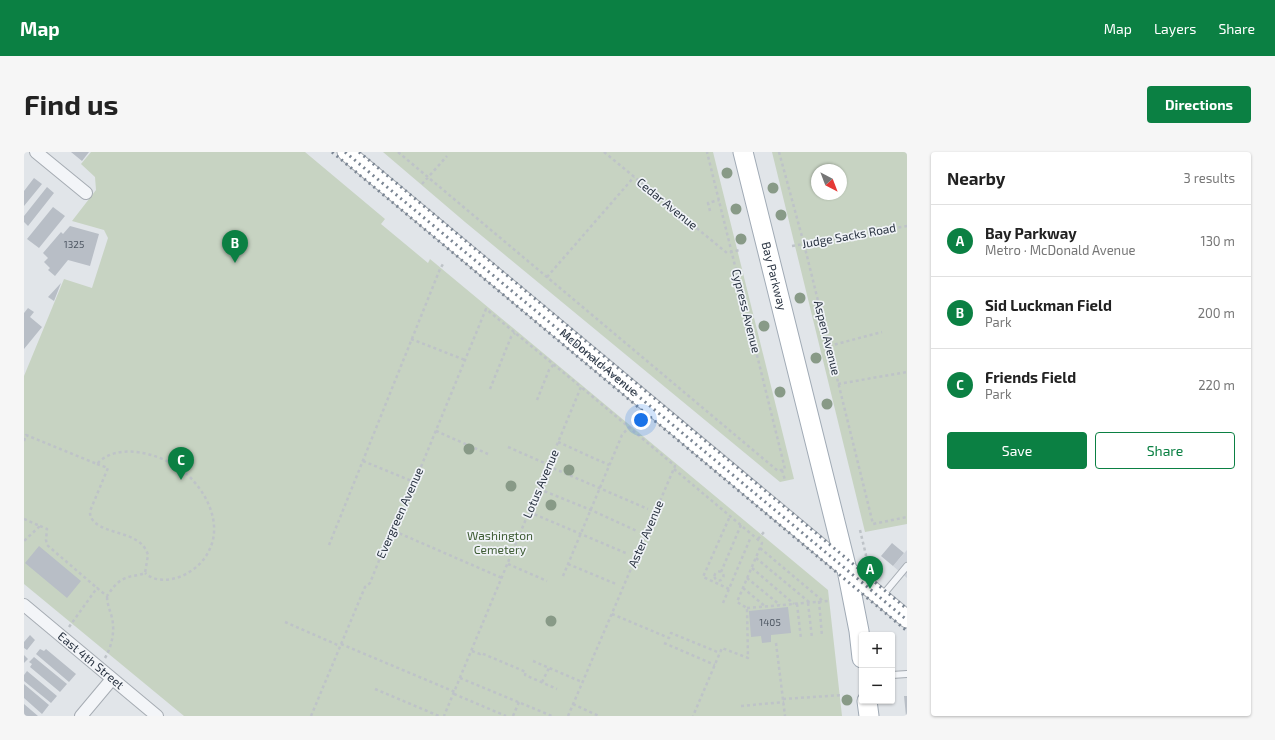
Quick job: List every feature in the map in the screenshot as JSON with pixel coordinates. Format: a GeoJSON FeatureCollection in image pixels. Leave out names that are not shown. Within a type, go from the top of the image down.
{"type":"FeatureCollection","features":[{"type":"Feature","properties":{"kind":"main road","name":"McDonald Avenue"},"geometry":{"type":"LineString","coordinates":[[346,152],[907,619]]}},
{"type":"Feature","properties":{"kind":"main road","name":"Bay Parkway"},"geometry":{"type":"LineString","coordinates":[[743,152],[847,570],[859,632]]}},
{"type":"Feature","properties":{"kind":"main road"},"geometry":{"type":"LineString","coordinates":[[867,704],[869,716]]}},
{"type":"Feature","properties":{"kind":"street"},"geometry":{"type":"LineString","coordinates":[[36,152],[86,193]]}},
{"type":"Feature","properties":{"kind":"street","name":"East 4th Street"},"geometry":{"type":"LineString","coordinates":[[24,605],[157,716]]}},
{"type":"Feature","properties":{"kind":"street"},"geometry":{"type":"LineString","coordinates":[[81,716],[112,679]]}},
{"type":"Feature","properties":{"kind":"lane"},"geometry":{"type":"LineString","coordinates":[[881,597],[907,566]]}},
{"type":"Feature","properties":{"kind":"lane"},"geometry":{"type":"LineString","coordinates":[[895,675],[907,674]]}},
{"type":"Feature","properties":{"kind":"path"},"geometry":{"type":"LineString","coordinates":[[398,152],[778,471],[783,470]]}},
{"type":"Feature","properties":{"kind":"path","name":"Cedar Avenue"},"geometry":{"type":"LineString","coordinates":[[604,152],[727,253],[732,252]]}},
{"type":"Feature","properties":{"kind":"path","name":"Cypress Avenue"},"geometry":{"type":"LineString","coordinates":[[707,152],[785,480]]}},
{"type":"Feature","properties":{"kind":"path","name":"Aspen Avenue"},"geometry":{"type":"LineString","coordinates":[[779,152],[804,244],[873,524],[907,517]]}},
{"type":"Feature","properties":{"kind":"path"},"geometry":{"type":"LineString","coordinates":[[422,184],[447,156]]}},
{"type":"Feature","properties":{"kind":"path"},"geometry":{"type":"LineString","coordinates":[[547,277],[634,177]]}},
{"type":"Feature","properties":{"kind":"path"},"geometry":{"type":"LineString","coordinates":[[710,211],[708,203],[719,200]]}},
{"type":"Feature","properties":{"kind":"path","name":"Judge Sacks Road"},"geometry":{"type":"LineString","coordinates":[[792,246],[907,226]]}},
{"type":"Feature","properties":{"kind":"path"},"geometry":{"type":"LineString","coordinates":[[732,252],[740,250]]}},
{"type":"Feature","properties":{"kind":"path"},"geometry":{"type":"LineString","coordinates":[[329,545],[443,264]]}},
{"type":"Feature","properties":{"kind":"path","name":"Evergreen Avenue"},"geometry":{"type":"LineString","coordinates":[[311,716],[366,587],[370,583],[380,558],[383,559],[486,309],[515,332]]}},
{"type":"Feature","properties":{"kind":"path"},"geometry":{"type":"LineString","coordinates":[[490,389],[511,337],[515,332],[581,387]]}},
{"type":"Feature","properties":{"kind":"path"},"geometry":{"type":"LineString","coordinates":[[829,346],[882,332]]}},
{"type":"Feature","properties":{"kind":"path"},"geometry":{"type":"LineString","coordinates":[[412,339],[465,360]]}},
{"type":"Feature","properties":{"kind":"path"},"geometry":{"type":"LineString","coordinates":[[537,400],[549,370],[554,364]]}},
{"type":"Feature","properties":{"kind":"path"},"geometry":{"type":"LineString","coordinates":[[838,384],[907,372]]}},
{"type":"Feature","properties":{"kind":"path","name":"Aster Avenue"},"geometry":{"type":"LineString","coordinates":[[568,716],[676,465],[581,387]]}},
{"type":"Feature","properties":{"kind":"path","name":"Lotus Avenue"},"geometry":{"type":"LineString","coordinates":[[444,716],[581,387]]}},
{"type":"Feature","properties":{"kind":"path"},"geometry":{"type":"LineString","coordinates":[[563,576],[622,435],[629,427]]}},
{"type":"Feature","properties":{"kind":"path"},"geometry":{"type":"LineString","coordinates":[[435,430],[488,454]]}},
{"type":"Feature","properties":{"kind":"path"},"geometry":{"type":"LineString","coordinates":[[24,441],[26,435],[108,468],[90,511],[90,516],[92,521],[109,530],[134,538],[143,545],[148,555],[145,573]]}},
{"type":"Feature","properties":{"kind":"path"},"geometry":{"type":"LineString","coordinates":[[558,442],[610,465]]}},
{"type":"Feature","properties":{"kind":"path"},"geometry":{"type":"LineString","coordinates":[[508,447],[648,509]]}},
{"type":"Feature","properties":{"kind":"path"},"geometry":{"type":"LineString","coordinates":[[97,464],[106,457],[122,452],[140,452],[158,458],[179,468],[188,475],[208,503],[215,524],[213,540],[206,556],[193,570],[177,578],[162,580],[155,579],[150,578],[145,573]]}},
{"type":"Feature","properties":{"kind":"path"},"geometry":{"type":"LineString","coordinates":[[363,461],[414,482]]}},
{"type":"Feature","properties":{"kind":"path"},"geometry":{"type":"LineString","coordinates":[[674,469],[762,543],[737,602],[747,608],[828,601]]}},
{"type":"Feature","properties":{"kind":"path"},"geometry":{"type":"LineString","coordinates":[[539,489],[637,531]]}},
{"type":"Feature","properties":{"kind":"path"},"geometry":{"type":"LineString","coordinates":[[529,512],[628,554]]}},
{"type":"Feature","properties":{"kind":"path"},"geometry":{"type":"LineString","coordinates":[[729,589],[717,582],[703,577],[730,516]]}},
{"type":"Feature","properties":{"kind":"path"},"geometry":{"type":"LineString","coordinates":[[24,519],[47,529],[47,545],[107,596]]}},
{"type":"Feature","properties":{"kind":"path"},"geometry":{"type":"LineString","coordinates":[[721,572],[741,525]]}},
{"type":"Feature","properties":{"kind":"path"},"geometry":{"type":"LineString","coordinates":[[24,541],[40,526]]}},
{"type":"Feature","properties":{"kind":"path"},"geometry":{"type":"LineString","coordinates":[[860,530],[866,554],[863,558]]}},
{"type":"Feature","properties":{"kind":"path"},"geometry":{"type":"LineString","coordinates":[[394,531],[502,578]]}},
{"type":"Feature","properties":{"kind":"path"},"geometry":{"type":"LineString","coordinates":[[758,539],[764,532]]}},
{"type":"Feature","properties":{"kind":"path"},"geometry":{"type":"LineString","coordinates":[[723,603],[750,539]]}},
{"type":"Feature","properties":{"kind":"path"},"geometry":{"type":"LineString","coordinates":[[760,548],[823,601]]}},
{"type":"Feature","properties":{"kind":"path"},"geometry":{"type":"LineString","coordinates":[[756,558],[809,602],[812,638]]}},
{"type":"Feature","properties":{"kind":"path"},"geometry":{"type":"LineString","coordinates":[[508,564],[548,581]]}},
{"type":"Feature","properties":{"kind":"path"},"geometry":{"type":"LineString","coordinates":[[568,564],[616,584]]}},
{"type":"Feature","properties":{"kind":"path"},"geometry":{"type":"LineString","coordinates":[[752,568],[796,604],[801,640]]}},
{"type":"Feature","properties":{"kind":"path"},"geometry":{"type":"LineString","coordinates":[[717,582],[715,574],[719,571],[721,572]]}},
{"type":"Feature","properties":{"kind":"path"},"geometry":{"type":"LineString","coordinates":[[717,582],[724,578],[724,574],[721,572]]}},
{"type":"Feature","properties":{"kind":"path"},"geometry":{"type":"LineString","coordinates":[[105,659],[113,637],[112,620],[107,604],[107,596],[120,580],[145,573]]}},
{"type":"Feature","properties":{"kind":"path"},"geometry":{"type":"LineString","coordinates":[[748,578],[780,605]]}},
{"type":"Feature","properties":{"kind":"path"},"geometry":{"type":"LineString","coordinates":[[69,627],[97,588]]}},
{"type":"Feature","properties":{"kind":"path"},"geometry":{"type":"LineString","coordinates":[[743,588],[766,607]]}},
{"type":"Feature","properties":{"kind":"path"},"geometry":{"type":"LineString","coordinates":[[819,602],[822,636]]}},
{"type":"Feature","properties":{"kind":"path"},"geometry":{"type":"LineString","coordinates":[[693,716],[722,648],[748,658],[747,608]]}},
{"type":"Feature","properties":{"kind":"path"},"geometry":{"type":"LineString","coordinates":[[612,614],[669,638],[671,633],[720,653]]}},
{"type":"Feature","properties":{"kind":"path"},"geometry":{"type":"LineString","coordinates":[[285,622],[506,716]]}},
{"type":"Feature","properties":{"kind":"path"},"geometry":{"type":"LineString","coordinates":[[664,643],[715,665]]}},
{"type":"Feature","properties":{"kind":"path"},"geometry":{"type":"LineString","coordinates":[[776,643],[786,716]]}},
{"type":"Feature","properties":{"kind":"path"},"geometry":{"type":"LineString","coordinates":[[472,651],[480,654],[481,652],[526,672],[525,675],[557,689]]}},
{"type":"Feature","properties":{"kind":"path"},"geometry":{"type":"LineString","coordinates":[[533,661],[582,682]]}},
{"type":"Feature","properties":{"kind":"path"},"geometry":{"type":"LineString","coordinates":[[542,682],[549,668]]}},
{"type":"Feature","properties":{"kind":"path"},"geometry":{"type":"LineString","coordinates":[[460,678],[552,716]]}},
{"type":"Feature","properties":{"kind":"path"},"geometry":{"type":"LineString","coordinates":[[375,689],[438,716]]}},
{"type":"Feature","properties":{"kind":"path"},"geometry":{"type":"LineString","coordinates":[[741,706],[843,695]]}},
{"type":"Feature","properties":{"kind":"path"},"geometry":{"type":"LineString","coordinates":[[513,716],[519,702]]}},
{"type":"Feature","properties":{"kind":"path"},"geometry":{"type":"LineString","coordinates":[[573,704],[599,716]]}},
{"type":"Feature","properties":{"kind":"shaded area"},"geometry":{"type":"Polygon","coordinates":[[[907,550],[907,578],[893,566],[907,550]]]}},
{"type":"Feature","properties":{"kind":"green space","name":"Washington Cemetery"},"geometry":{"type":"Polygon","coordinates":[[[91,152],[305,152],[385,219],[381,224],[428,263],[430,259],[828,590],[842,716],[184,716],[24,584],[24,376],[64,279],[92,288],[108,238],[104,230],[72,221],[96,190],[95,177],[81,164],[91,152]]]}},
{"type":"Feature","properties":{"kind":"green space"},"geometry":{"type":"Polygon","coordinates":[[[383,152],[713,152],[794,479],[780,482],[465,222],[383,152]]]}},
{"type":"Feature","properties":{"kind":"green space"},"geometry":{"type":"Polygon","coordinates":[[[772,152],[907,152],[907,524],[865,532],[772,152]]]}},
{"type":"Feature","properties":{"kind":"building"},"geometry":{"type":"Polygon","coordinates":[[[71,152],[89,152],[82,161],[71,152]]]}},
{"type":"Feature","properties":{"kind":"building"},"geometry":{"type":"Polygon","coordinates":[[[34,178],[42,184],[24,206],[24,191],[34,178]]]}},
{"type":"Feature","properties":{"kind":"building"},"geometry":{"type":"Polygon","coordinates":[[[47,187],[54,193],[28,226],[24,222],[24,216],[47,187]]]}},
{"type":"Feature","properties":{"kind":"building"},"geometry":{"type":"Polygon","coordinates":[[[53,207],[65,216],[39,248],[27,239],[53,207]]]}},
{"type":"Feature","properties":{"kind":"building"},"geometry":{"type":"Polygon","coordinates":[[[70,226],[99,234],[90,266],[68,260],[55,276],[48,270],[50,268],[44,262],[48,258],[43,253],[61,232],[63,234],[70,226]]]}},
{"type":"Feature","properties":{"kind":"building"},"geometry":{"type":"Polygon","coordinates":[[[61,283],[54,301],[48,297],[61,283]]]}},
{"type":"Feature","properties":{"kind":"building"},"geometry":{"type":"Polygon","coordinates":[[[28,308],[34,312],[30,317],[42,327],[24,349],[24,313],[28,308]]]}},
{"type":"Feature","properties":{"kind":"building"},"geometry":{"type":"Polygon","coordinates":[[[892,543],[904,553],[893,566],[881,556],[892,543]]]}},
{"type":"Feature","properties":{"kind":"building"},"geometry":{"type":"Polygon","coordinates":[[[39,546],[81,581],[67,598],[25,563],[39,546]]]}},
{"type":"Feature","properties":{"kind":"building"},"geometry":{"type":"Polygon","coordinates":[[[788,607],[791,633],[771,635],[771,642],[762,643],[761,636],[751,637],[749,611],[788,607]]]}},
{"type":"Feature","properties":{"kind":"building"},"geometry":{"type":"Polygon","coordinates":[[[30,635],[35,640],[27,650],[24,648],[24,642],[30,635]]]}},
{"type":"Feature","properties":{"kind":"building"},"geometry":{"type":"Polygon","coordinates":[[[40,649],[44,651],[46,649],[76,674],[69,682],[36,654],[40,649]]]}},
{"type":"Feature","properties":{"kind":"building"},"geometry":{"type":"Polygon","coordinates":[[[24,655],[28,659],[24,663],[24,655]]]}},
{"type":"Feature","properties":{"kind":"building"},"geometry":{"type":"Polygon","coordinates":[[[34,657],[67,684],[60,692],[30,667],[32,664],[29,662],[34,657]]]}},
{"type":"Feature","properties":{"kind":"building"},"geometry":{"type":"Polygon","coordinates":[[[27,671],[57,696],[51,703],[24,681],[24,675],[27,671]]]}},
{"type":"Feature","properties":{"kind":"building"},"geometry":{"type":"Polygon","coordinates":[[[24,684],[49,705],[42,714],[24,698],[24,684]]]}},
{"type":"Feature","properties":{"kind":"building"},"geometry":{"type":"Polygon","coordinates":[[[904,696],[907,696],[907,716],[906,716],[904,696]]]}},
{"type":"Feature","properties":{"kind":"building"},"geometry":{"type":"Polygon","coordinates":[[[24,704],[38,716],[24,716],[24,704]]]}},
{"type":"Feature","properties":{"kind":"railway"},"geometry":{"type":"LineString","coordinates":[[332,152],[907,631]]}},
{"type":"Feature","properties":{"kind":"railway"},"geometry":{"type":"LineString","coordinates":[[345,152],[907,620]]}},
{"type":"Feature","properties":{"kind":"railway"},"geometry":{"type":"LineString","coordinates":[[359,152],[907,609]]}},
{"type":"Feature","properties":{"kind":"place","name":"Sid Luckman Field"},"geometry":{"type":"Point","coordinates":[235,263]}},
{"type":"Feature","properties":{"kind":"place","name":"Friends Field"},"geometry":{"type":"Point","coordinates":[181,480]}},
{"type":"Feature","properties":{"kind":"place","name":"Bay Parkway"},"geometry":{"type":"Point","coordinates":[870,589]}}]}
